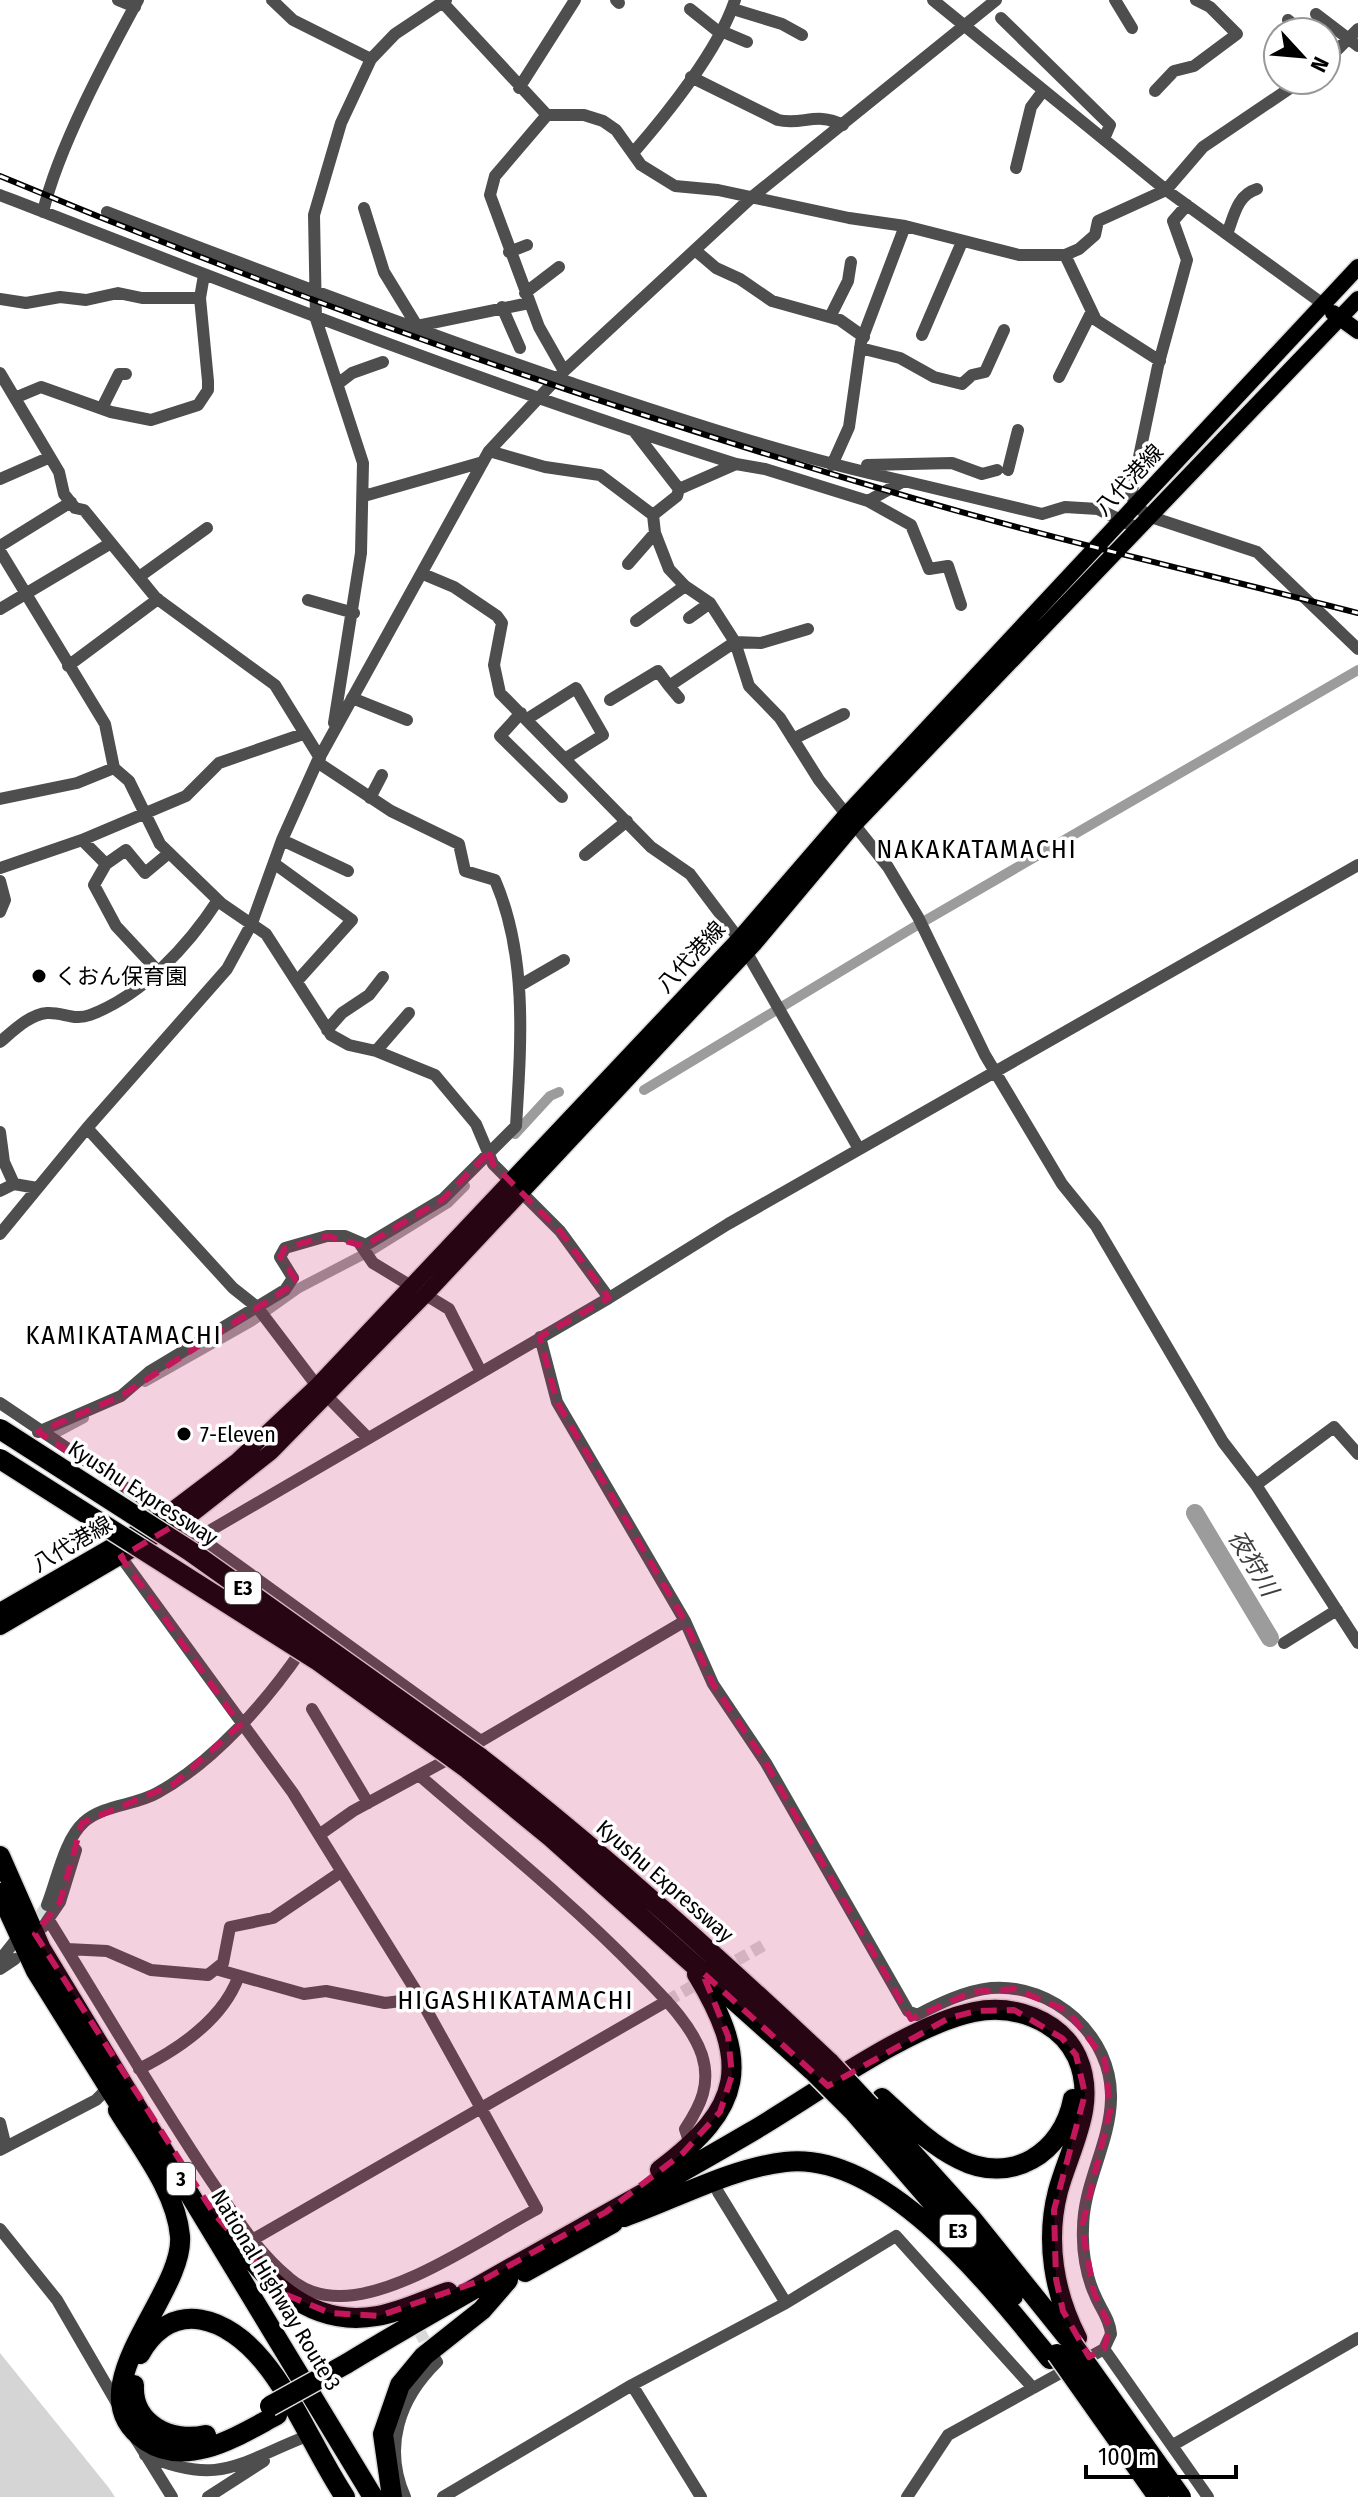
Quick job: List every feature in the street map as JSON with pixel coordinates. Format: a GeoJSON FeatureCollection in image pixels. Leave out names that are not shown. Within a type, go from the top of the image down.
{"type":"FeatureCollection","features":[{"type":"Feature","properties":{"kind":"highway","name":"Kyushu Expressway"},"geometry":{"type":"LineString","coordinates":[[0,1429],[190,1551],[476,1756],[563,1824],[730,1969],[869,2106],[972,2219],[1064,2348],[1114,2399],[1181,2497]]}},
{"type":"Feature","properties":{"kind":"highway","name":"Kyushu Expressway"},"geometry":{"type":"LineString","coordinates":[[0,1459],[317,1660],[476,1756],[675,1947],[828,2064]]}},
{"type":"Feature","properties":{"kind":"highway","name":"National Highway Route 3"},"geometry":{"type":"LineString","coordinates":[[0,1856],[36,1933],[83,2050],[364,2497]]}},
{"type":"Feature","properties":{"kind":"highway","name":"National Highway Route 3"},"geometry":{"type":"LineString","coordinates":[[0,1893],[36,1933],[373,2497]]}},
{"type":"Feature","properties":{"kind":"highway"},"geometry":{"type":"LineString","coordinates":[[36,1933],[213,2212],[263,2276],[282,2293],[307,2307],[354,2318],[379,2316],[485,2279]]}},
{"type":"Feature","properties":{"kind":"highway"},"geometry":{"type":"LineString","coordinates":[[615,2214],[711,2125],[728,2095],[732,2075],[728,2036],[706,1990],[675,1947]]}},
{"type":"Feature","properties":{"kind":"highway"},"geometry":{"type":"LineString","coordinates":[[83,2050],[174,2209],[180,2238],[176,2265],[135,2342],[122,2394],[126,2418],[143,2439],[163,2451],[193,2451],[230,2440],[274,2411],[508,2280],[949,2018],[976,2011],[1014,2010],[1045,2023],[1076,2055],[1084,2081],[1079,2133],[1058,2191],[1052,2225],[1056,2279],[1063,2311],[1064,2348]]}},
{"type":"Feature","properties":{"kind":"highway"},"geometry":{"type":"LineString","coordinates":[[347,2370],[485,2279],[615,2214],[946,2033],[978,2023],[1008,2021],[1030,2027],[1059,2050],[1074,2085],[1070,2116],[1054,2144],[1030,2162],[999,2169],[961,2160],[869,2106]]}},
{"type":"Feature","properties":{"kind":"highway"},"geometry":{"type":"LineString","coordinates":[[615,2214],[767,2165],[811,2161],[844,2168],[885,2189],[903,2203],[1002,2302],[1064,2348],[1158,2497]]}},
{"type":"Feature","properties":{"kind":"highway"},"geometry":{"type":"LineString","coordinates":[[392,2497],[383,2434],[400,2385],[424,2356],[482,2310],[508,2280]]}},
{"type":"Feature","properties":{"kind":"highway"},"geometry":{"type":"LineString","coordinates":[[274,2411],[216,2433],[191,2438],[171,2435],[148,2425],[133,2399],[134,2375],[141,2352],[156,2332],[179,2318],[204,2319],[235,2333],[264,2361],[302,2438],[345,2497]]}},
{"type":"Feature","properties":{"kind":"main road","name":"八代港線"},"geometry":{"type":"LineString","coordinates":[[0,1627],[121,1557],[271,1452],[322,1391],[743,945],[850,821],[1120,522],[1140,516],[1358,267]]}},
{"type":"Feature","properties":{"kind":"main road","name":"八代港線"},"geometry":{"type":"LineString","coordinates":[[850,821],[1140,516],[1358,299]]}},
{"type":"Feature","properties":{"kind":"main road"},"geometry":{"type":"LineString","coordinates":[[1323,304],[1358,331]]}},
{"type":"Feature","properties":{"kind":"main road","name":"八代港線"},"geometry":{"type":"LineString","coordinates":[[0,1611],[172,1519]]}},
{"type":"Feature","properties":{"kind":"street"},"geometry":{"type":"LineString","coordinates":[[43,212],[48,188],[70,138],[136,3],[118,0]]}},
{"type":"Feature","properties":{"kind":"street"},"geometry":{"type":"LineString","coordinates":[[272,0],[293,20],[371,59]]}},
{"type":"Feature","properties":{"kind":"street"},"geometry":{"type":"LineString","coordinates":[[519,88],[575,0]]}},
{"type":"Feature","properties":{"kind":"street"},"geometry":{"type":"LineString","coordinates":[[933,0],[1166,190],[1323,304]]}},
{"type":"Feature","properties":{"kind":"street"},"geometry":{"type":"LineString","coordinates":[[0,1234],[87,1128],[227,969],[252,923],[282,840],[318,760],[486,457],[536,398],[752,197],[996,0]]}},
{"type":"Feature","properties":{"kind":"street"},"geometry":{"type":"LineString","coordinates":[[1115,0],[1132,28]]}},
{"type":"Feature","properties":{"kind":"street"},"geometry":{"type":"LineString","coordinates":[[1155,91],[1174,71],[1194,66],[1237,34],[1210,7],[1196,0]]}},
{"type":"Feature","properties":{"kind":"street"},"geometry":{"type":"LineString","coordinates":[[331,738],[354,613],[364,496],[363,463],[345,379],[316,319],[314,215],[341,123],[371,59],[395,34],[444,1],[519,88],[547,115],[584,115],[603,121],[616,130],[641,165],[675,186],[905,226],[1019,255],[1065,255],[1079,249],[1095,235],[1098,221],[1166,190],[1203,147],[1278,96]]}},
{"type":"Feature","properties":{"kind":"street"},"geometry":{"type":"LineString","coordinates":[[633,153],[663,118],[691,77],[721,32],[734,4],[802,35]]}},
{"type":"Feature","properties":{"kind":"street"},"geometry":{"type":"LineString","coordinates":[[690,9],[698,13],[703,23],[747,42]]}},
{"type":"Feature","properties":{"kind":"street"},"geometry":{"type":"LineString","coordinates":[[1316,14],[1352,33],[1358,46]]}},
{"type":"Feature","properties":{"kind":"street"},"geometry":{"type":"LineString","coordinates":[[1001,18],[1110,125],[1104,139]]}},
{"type":"Feature","properties":{"kind":"street"},"geometry":{"type":"LineString","coordinates":[[1029,79],[1049,62]]}},
{"type":"Feature","properties":{"kind":"street"},"geometry":{"type":"LineString","coordinates":[[691,77],[787,123],[814,117],[843,125]]}},
{"type":"Feature","properties":{"kind":"street"},"geometry":{"type":"LineString","coordinates":[[1016,168],[1031,107],[1043,91]]}},
{"type":"Feature","properties":{"kind":"street"},"geometry":{"type":"LineString","coordinates":[[547,115],[495,176],[490,195],[527,298],[561,374]]}},
{"type":"Feature","properties":{"kind":"street"},"geometry":{"type":"LineString","coordinates":[[1227,234],[1239,202],[1246,192],[1257,189]]}},
{"type":"Feature","properties":{"kind":"street"},"geometry":{"type":"LineString","coordinates":[[0,195],[316,319],[536,398],[736,464],[765,469],[868,501],[911,525],[929,569],[948,566],[961,605]]}},
{"type":"Feature","properties":{"kind":"street"},"geometry":{"type":"LineString","coordinates":[[1187,205],[1173,221],[1187,260],[1160,361],[1131,495],[1140,516],[1257,552],[1358,649]]}},
{"type":"Feature","properties":{"kind":"street"},"geometry":{"type":"LineString","coordinates":[[364,208],[384,272],[417,326],[502,307],[527,298],[559,267]]}},
{"type":"Feature","properties":{"kind":"street"},"geometry":{"type":"LineString","coordinates":[[107,212],[314,292],[561,374],[692,424],[904,481],[1042,514],[1065,507],[1098,509],[1120,522]]}},
{"type":"Feature","properties":{"kind":"street"},"geometry":{"type":"LineString","coordinates":[[833,462],[849,427],[862,342],[905,226]]}},
{"type":"Feature","properties":{"kind":"street"},"geometry":{"type":"LineString","coordinates":[[922,335],[962,242]]}},
{"type":"Feature","properties":{"kind":"street"},"geometry":{"type":"LineString","coordinates":[[509,252],[527,245]]}},
{"type":"Feature","properties":{"kind":"street"},"geometry":{"type":"LineString","coordinates":[[696,251],[716,268],[772,301],[830,317],[862,342],[934,377],[962,384],[972,375],[985,372],[1004,330]]}},
{"type":"Feature","properties":{"kind":"street"},"geometry":{"type":"LineString","coordinates":[[1065,255],[1091,313],[1118,337],[1160,361]]}},
{"type":"Feature","properties":{"kind":"street"},"geometry":{"type":"LineString","coordinates":[[830,317],[848,281],[851,262]]}},
{"type":"Feature","properties":{"kind":"street"},"geometry":{"type":"LineString","coordinates":[[17,397],[41,387],[102,408],[151,420],[198,405],[208,390],[200,298],[204,275]]}},
{"type":"Feature","properties":{"kind":"street"},"geometry":{"type":"LineString","coordinates":[[0,299],[26,303],[60,297],[86,300],[118,293],[142,298],[200,298]]}},
{"type":"Feature","properties":{"kind":"street"},"geometry":{"type":"LineString","coordinates":[[502,307],[520,348]]}},
{"type":"Feature","properties":{"kind":"street"},"geometry":{"type":"LineString","coordinates":[[1059,377],[1091,313]]}},
{"type":"Feature","properties":{"kind":"street"},"geometry":{"type":"LineString","coordinates":[[345,379],[383,362]]}},
{"type":"Feature","properties":{"kind":"street"},"geometry":{"type":"LineString","coordinates":[[0,373],[17,397],[71,502],[84,510],[158,599],[275,685],[318,760],[370,798],[446,835],[459,844],[465,871],[495,880],[522,1004],[516,1126],[491,1156],[443,1199],[366,1245],[345,1236],[327,1236],[285,1248],[280,1257],[293,1278],[292,1283],[149,1372],[121,1396],[38,1432]]}},
{"type":"Feature","properties":{"kind":"street"},"geometry":{"type":"LineString","coordinates":[[102,408],[119,374],[126,374]]}},
{"type":"Feature","properties":{"kind":"street"},"geometry":{"type":"LineString","coordinates":[[833,462],[879,467],[952,463],[982,474],[1003,470],[1018,430]]}},
{"type":"Feature","properties":{"kind":"street"},"geometry":{"type":"LineString","coordinates":[[634,431],[679,489]]}},
{"type":"Feature","properties":{"kind":"street"},"geometry":{"type":"LineString","coordinates":[[364,496],[486,457],[600,475],[653,515],[655,533],[669,569],[685,586],[710,603],[735,642],[749,686],[780,718],[850,821],[888,867],[918,917],[985,1055],[997,1070],[1062,1184],[1096,1226],[1223,1442],[1256,1485],[1358,1643]]}},
{"type":"Feature","properties":{"kind":"street"},"geometry":{"type":"LineString","coordinates":[[0,479],[48,458]]}},
{"type":"Feature","properties":{"kind":"street"},"geometry":{"type":"LineString","coordinates":[[679,489],[736,464]]}},
{"type":"Feature","properties":{"kind":"street"},"geometry":{"type":"LineString","coordinates":[[868,501],[904,481]]}},
{"type":"Feature","properties":{"kind":"street"},"geometry":{"type":"LineString","coordinates":[[653,515],[677,496],[679,489]]}},
{"type":"Feature","properties":{"kind":"street"},"geometry":{"type":"LineString","coordinates":[[71,502],[0,549],[105,724],[114,768],[129,781],[160,844],[218,900],[266,934],[327,1030],[349,1045],[376,1051],[435,1075],[476,1124],[491,1156],[560,1231],[609,1298]]}},
{"type":"Feature","properties":{"kind":"street"},"geometry":{"type":"LineString","coordinates":[[139,577],[207,528]]}},
{"type":"Feature","properties":{"kind":"street"},"geometry":{"type":"LineString","coordinates":[[628,564],[655,533]]}},
{"type":"Feature","properties":{"kind":"street"},"geometry":{"type":"LineString","coordinates":[[0,609],[111,543]]}},
{"type":"Feature","properties":{"kind":"street"},"geometry":{"type":"LineString","coordinates":[[423,574],[454,587],[497,616],[502,623],[495,646],[497,686],[651,847],[690,874],[743,945],[859,1149]]}},
{"type":"Feature","properties":{"kind":"street"},"geometry":{"type":"LineString","coordinates":[[636,621],[685,586]]}},
{"type":"Feature","properties":{"kind":"street"},"geometry":{"type":"LineString","coordinates":[[68,666],[158,599]]}},
{"type":"Feature","properties":{"kind":"street"},"geometry":{"type":"LineString","coordinates":[[308,600],[354,613]]}},
{"type":"Feature","properties":{"kind":"street"},"geometry":{"type":"LineString","coordinates":[[689,618],[710,603]]}},
{"type":"Feature","properties":{"kind":"street"},"geometry":{"type":"LineString","coordinates":[[669,686],[735,642],[761,643],[808,629]]}},
{"type":"Feature","properties":{"kind":"street"},"geometry":{"type":"LineString","coordinates":[[610,700],[658,671],[679,698]]}},
{"type":"Feature","properties":{"kind":"street"},"geometry":{"type":"LineString","coordinates":[[562,797],[500,736],[524,716],[576,688],[603,735],[566,758]]}},
{"type":"Feature","properties":{"kind":"street"},"geometry":{"type":"LineString","coordinates":[[352,698],[407,720]]}},
{"type":"Feature","properties":{"kind":"street"},"geometry":{"type":"LineString","coordinates":[[793,739],[844,714]]}},
{"type":"Feature","properties":{"kind":"street"},"geometry":{"type":"LineString","coordinates":[[0,868],[82,840],[186,796],[219,763],[303,734]]}},
{"type":"Feature","properties":{"kind":"street"},"geometry":{"type":"LineString","coordinates":[[0,799],[77,783],[114,768]]}},
{"type":"Feature","properties":{"kind":"street"},"geometry":{"type":"LineString","coordinates":[[370,798],[382,775]]}},
{"type":"Feature","properties":{"kind":"street"},"geometry":{"type":"LineString","coordinates":[[585,855],[627,821]]}},
{"type":"Feature","properties":{"kind":"street"},"geometry":{"type":"LineString","coordinates":[[82,840],[106,864]]}},
{"type":"Feature","properties":{"kind":"street"},"geometry":{"type":"LineString","coordinates":[[282,840],[348,871]]}},
{"type":"Feature","properties":{"kind":"street"},"geometry":{"type":"LineString","coordinates":[[157,970],[116,926],[97,892],[95,879],[106,864],[126,850],[145,873],[169,853]]}},
{"type":"Feature","properties":{"kind":"street"},"geometry":{"type":"LineString","coordinates":[[275,864],[352,920],[298,980]]}},
{"type":"Feature","properties":{"kind":"street"},"geometry":{"type":"LineString","coordinates":[[199,1537],[859,1149],[1358,865]]}},
{"type":"Feature","properties":{"kind":"street"},"geometry":{"type":"LineString","coordinates":[[0,881],[5,900],[0,912]]}},
{"type":"Feature","properties":{"kind":"street"},"geometry":{"type":"LineString","coordinates":[[0,1042],[20,1025],[46,1013],[73,1018],[89,1015],[127,996],[193,939],[218,900]]}},
{"type":"Feature","properties":{"kind":"street"},"geometry":{"type":"LineString","coordinates":[[519,986],[564,960]]}},
{"type":"Feature","properties":{"kind":"street"},"geometry":{"type":"LineString","coordinates":[[327,1030],[342,1013],[369,995],[383,977]]}},
{"type":"Feature","properties":{"kind":"street"},"geometry":{"type":"LineString","coordinates":[[376,1051],[409,1013]]}},
{"type":"Feature","properties":{"kind":"street"},"geometry":{"type":"LineString","coordinates":[[87,1128],[233,1288],[257,1307],[322,1391],[368,1438]]}},
{"type":"Feature","properties":{"kind":"street"},"geometry":{"type":"LineString","coordinates":[[0,1132],[4,1162],[14,1184]]}},
{"type":"Feature","properties":{"kind":"street"},"geometry":{"type":"LineString","coordinates":[[0,1191],[14,1184],[37,1188]]}},
{"type":"Feature","properties":{"kind":"street"},"geometry":{"type":"LineString","coordinates":[[360,1244],[373,1263],[449,1309],[481,1372]]}},
{"type":"Feature","properties":{"kind":"street"},"geometry":{"type":"LineString","coordinates":[[540,1337],[557,1402],[685,1621],[713,1684],[766,1763],[912,2015],[972,1992],[1015,1989],[1068,2011],[1095,2041],[1105,2060],[1111,2096],[1105,2141],[1088,2194],[1082,2227],[1094,2293],[1110,2327],[1104,2349],[948,2435],[907,2497]]}},
{"type":"Feature","properties":{"kind":"street"},"geometry":{"type":"LineString","coordinates":[[0,1405],[199,1537],[319,1625],[476,1756]]}},
{"type":"Feature","properties":{"kind":"street"},"geometry":{"type":"LineString","coordinates":[[1256,1485],[1334,1427],[1358,1454]]}},
{"type":"Feature","properties":{"kind":"street"},"geometry":{"type":"LineString","coordinates":[[67,1949],[139,2069],[252,2240],[291,2280],[314,2293],[339,2296],[369,2293],[394,2285],[537,2209],[416,1991],[293,1793],[240,1725],[121,1557]]}},
{"type":"Feature","properties":{"kind":"street"},"geometry":{"type":"LineString","coordinates":[[1284,1643],[1337,1610]]}},
{"type":"Feature","properties":{"kind":"street"},"geometry":{"type":"LineString","coordinates":[[319,1835],[368,1803],[420,1776],[476,1756],[685,1621]]}},
{"type":"Feature","properties":{"kind":"street"},"geometry":{"type":"LineString","coordinates":[[47,1905],[71,1840],[82,1823],[101,1810],[143,1801],[174,1784],[240,1725],[319,1625]]}},
{"type":"Feature","properties":{"kind":"street"},"geometry":{"type":"LineString","coordinates":[[312,1709],[368,1803]]}},
{"type":"Feature","properties":{"kind":"street"},"geometry":{"type":"LineString","coordinates":[[420,1776],[589,1921],[667,2001],[702,2054],[707,2084],[698,2109],[685,2129],[688,2138]]}},
{"type":"Feature","properties":{"kind":"street"},"geometry":{"type":"LineString","coordinates":[[0,1960],[36,1933],[60,1902],[82,1823]]}},
{"type":"Feature","properties":{"kind":"street"},"geometry":{"type":"LineString","coordinates":[[36,1933],[67,1949],[107,1951],[151,1970],[208,1975],[219,1970],[226,1955],[230,1927],[273,1918],[341,1872]]}},
{"type":"Feature","properties":{"kind":"street"},"geometry":{"type":"LineString","coordinates":[[0,1969],[15,1959]]}},
{"type":"Feature","properties":{"kind":"street"},"geometry":{"type":"LineString","coordinates":[[219,1970],[238,1978],[304,1994],[326,1991],[391,2004],[416,1991]]}},
{"type":"Feature","properties":{"kind":"street"},"geometry":{"type":"LineString","coordinates":[[139,2069],[183,2045],[233,1990],[238,1978]]}},
{"type":"Feature","properties":{"kind":"street"},"geometry":{"type":"LineString","coordinates":[[252,2240],[479,2106],[667,2001]]}},
{"type":"Feature","properties":{"kind":"street"},"geometry":{"type":"LineString","coordinates":[[0,2123],[3,2148],[96,2100],[106,2090]]}},
{"type":"Feature","properties":{"kind":"street"},"geometry":{"type":"LineString","coordinates":[[718,2192],[786,2303]]}},
{"type":"Feature","properties":{"kind":"street"},"geometry":{"type":"LineString","coordinates":[[0,2229],[57,2300],[172,2497]]}},
{"type":"Feature","properties":{"kind":"street"},"geometry":{"type":"LineString","coordinates":[[443,2497],[632,2385],[786,2303],[896,2236],[1033,2388]]}},
{"type":"Feature","properties":{"kind":"street"},"geometry":{"type":"LineString","coordinates":[[394,2285],[402,2298]]}},
{"type":"Feature","properties":{"kind":"street"},"geometry":{"type":"LineString","coordinates":[[1173,2445],[1358,2338]]}},
{"type":"Feature","properties":{"kind":"street"},"geometry":{"type":"LineString","coordinates":[[1104,2349],[1208,2497]]}},
{"type":"Feature","properties":{"kind":"street"},"geometry":{"type":"LineString","coordinates":[[405,2497],[394,2459],[394,2438],[404,2405],[417,2382],[437,2362],[433,2356]]}},
{"type":"Feature","properties":{"kind":"street"},"geometry":{"type":"LineString","coordinates":[[632,2385],[701,2497]]}},
{"type":"Feature","properties":{"kind":"street"},"geometry":{"type":"LineString","coordinates":[[145,2455],[176,2468],[202,2472],[245,2463],[302,2438]]}},
{"type":"Feature","properties":{"kind":"street"},"geometry":{"type":"LineString","coordinates":[[208,2497],[302,2438]]}},
{"type":"Feature","properties":{"kind":"highlighted area"},"geometry":{"type":"Polygon","coordinates":[[[489,1152],[493,1164],[560,1231],[609,1298],[540,1337],[557,1402],[685,1621],[713,1684],[766,1763],[911,2019],[972,1992],[1015,1989],[1068,2011],[1105,2060],[1110,2111],[1082,2227],[1094,2293],[1110,2327],[1104,2349],[1089,2357],[1063,2311],[1056,2279],[1054,2210],[1085,2094],[1076,2055],[1062,2038],[1014,2010],[976,2011],[949,2018],[828,2086],[702,1972],[728,2036],[732,2075],[720,2112],[683,2153],[606,2212],[485,2279],[379,2316],[330,2313],[282,2293],[213,2212],[35,1934],[60,1902],[82,1823],[174,1784],[240,1725],[121,1557],[178,1523],[38,1432],[121,1396],[297,1282],[280,1257],[285,1248],[327,1236],[364,1246],[443,1199],[489,1152]]]}},
{"type":"Feature","properties":{"kind":"shaded area"},"geometry":{"type":"Polygon","coordinates":[[[0,2353],[109,2488],[115,2497],[0,2497],[0,2353]]]}},
{"type":"Feature","properties":{"kind":"waterway"},"geometry":{"type":"LineString","coordinates":[[644,1090],[909,930],[1358,670]]}},
{"type":"Feature","properties":{"kind":"waterway"},"geometry":{"type":"LineString","coordinates":[[515,1134],[550,1096],[559,1092]]}},
{"type":"Feature","properties":{"kind":"waterway"},"geometry":{"type":"LineString","coordinates":[[145,1382],[251,1322],[299,1288],[374,1249],[448,1203],[465,1186]]}},
{"type":"Feature","properties":{"kind":"waterway"},"geometry":{"type":"LineString","coordinates":[[54,1434],[84,1418]]}},
{"type":"Feature","properties":{"kind":"waterway","name":"夜狩川"},"geometry":{"type":"LineString","coordinates":[[1195,1513],[1270,1638]]}},
{"type":"Feature","properties":{"kind":"tunnel"},"geometry":{"type":"LineString","coordinates":[[30,1933],[47,1905]]}},
{"type":"Feature","properties":{"kind":"tunnel"},"geometry":{"type":"LineString","coordinates":[[721,1969],[764,1945]]}},
{"type":"Feature","properties":{"kind":"tunnel"},"geometry":{"type":"LineString","coordinates":[[667,2001],[705,1979]]}},
{"type":"Feature","properties":{"kind":"tunnel"},"geometry":{"type":"LineString","coordinates":[[402,2298],[432,2355]]}},
{"type":"Feature","properties":{"kind":"railway"},"geometry":{"type":"LineString","coordinates":[[0,176],[330,306],[666,422],[950,509],[1358,613]]}},
{"type":"Feature","properties":{"kind":"place","name":"くおん保育園"},"geometry":{"type":"Point","coordinates":[39,976]}},
{"type":"Feature","properties":{"kind":"place","name":"7-Eleven"},"geometry":{"type":"Point","coordinates":[184,1434]}},
{"type":"Feature","properties":{"kind":"district","name":"NAKAKATAMACHI"},"geometry":{"type":"Point","coordinates":[977,849]}},
{"type":"Feature","properties":{"kind":"district","name":"KAMIKATAMACHI"},"geometry":{"type":"Point","coordinates":[124,1335]}},
{"type":"Feature","properties":{"kind":"district","name":"HIGASHIKATAMACHI"},"geometry":{"type":"Point","coordinates":[516,2000]}}]}
